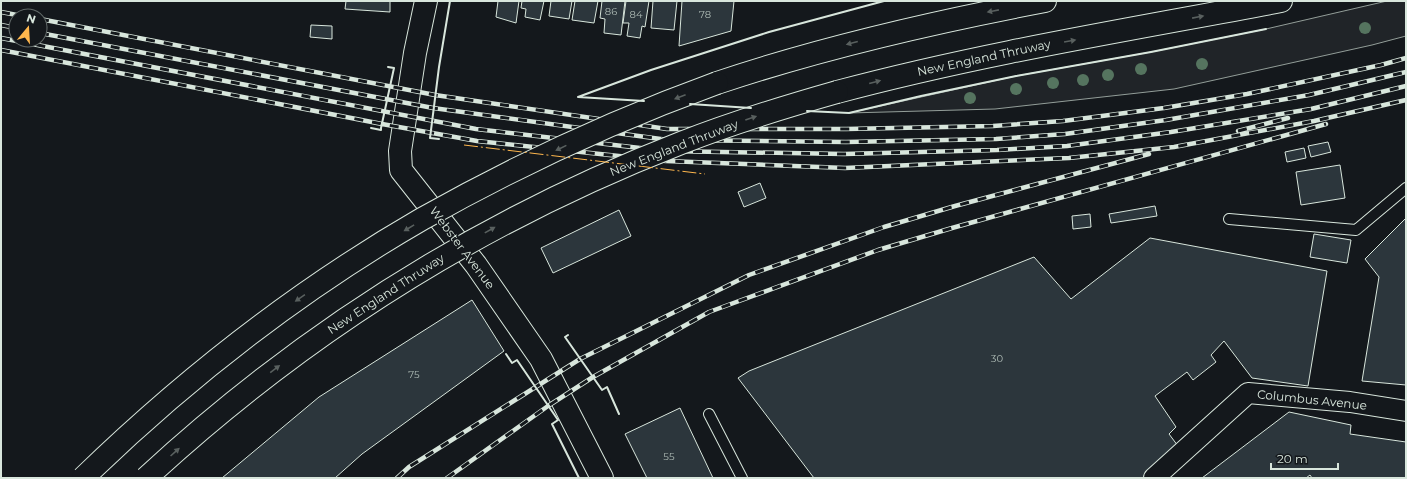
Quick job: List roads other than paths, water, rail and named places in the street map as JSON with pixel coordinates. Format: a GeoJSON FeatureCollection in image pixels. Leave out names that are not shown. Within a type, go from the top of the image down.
{"type":"FeatureCollection","features":[{"type":"Feature","properties":{"kind":"main road","name":"Webster Avenue"},"geometry":{"type":"LineString","coordinates":[[426,1],[415,54],[400,151],[401,170],[476,265],[541,359],[602,478]]}},
{"type":"Feature","properties":{"kind":"main road"},"geometry":{"type":"LineString","coordinates":[[84,478],[159,408],[246,337],[320,284],[386,241],[494,180],[567,145],[640,113],[717,83],[790,60],[868,39],[948,20],[1045,1]]}},
{"type":"Feature","properties":{"kind":"main road","name":"New England Thruway"},"geometry":{"type":"LineString","coordinates":[[146,478],[222,410],[328,330],[390,289],[460,247],[532,208],[682,142],[761,114],[917,71],[998,54],[1282,1]]}},
{"type":"Feature","properties":{"kind":"street","name":"Columbus Avenue"},"geometry":{"type":"LineString","coordinates":[[1154,478],[1248,393],[1350,402],[1406,411]]}},
{"type":"Feature","properties":{"kind":"lane"},"geometry":{"type":"LineString","coordinates":[[1229,219],[1356,230],[1406,188]]}},
{"type":"Feature","properties":{"kind":"lane"},"geometry":{"type":"LineString","coordinates":[[709,414],[742,478]]}},
{"type":"Feature","properties":{"kind":"railway"},"geometry":{"type":"LineString","coordinates":[[1,12],[8,13]]}},
{"type":"Feature","properties":{"kind":"railway"},"geometry":{"type":"LineString","coordinates":[[48,21],[435,95],[667,129],[846,129],[993,126],[1063,121],[1164,108],[1247,94],[1381,65],[1406,58]]}},
{"type":"Feature","properties":{"kind":"railway"},"geometry":{"type":"LineString","coordinates":[[1,25],[8,26]]}},
{"type":"Feature","properties":{"kind":"railway"},"geometry":{"type":"LineString","coordinates":[[48,35],[433,108],[668,140],[846,142],[996,139],[1065,134],[1166,120],[1309,95],[1406,72]]}},
{"type":"Feature","properties":{"kind":"railway"},"geometry":{"type":"LineString","coordinates":[[1,38],[476,129],[666,151],[844,154],[997,150],[1067,146],[1171,132],[1311,109],[1406,86]]}},
{"type":"Feature","properties":{"kind":"railway"},"geometry":{"type":"LineString","coordinates":[[1,50],[477,141],[666,161],[845,168],[1069,158],[1174,147],[1314,121],[1406,100]]}},
{"type":"Feature","properties":{"kind":"railway"},"geometry":{"type":"LineString","coordinates":[[1238,131],[1288,118]]}},
{"type":"Feature","properties":{"kind":"railway"},"geometry":{"type":"LineString","coordinates":[[447,478],[548,406],[593,377],[709,312],[878,250],[1326,124]]}},
{"type":"Feature","properties":{"kind":"railway"},"geometry":{"type":"LineString","coordinates":[[397,478],[409,467],[580,359],[749,275],[884,227],[955,206],[1149,154]]}}]}
